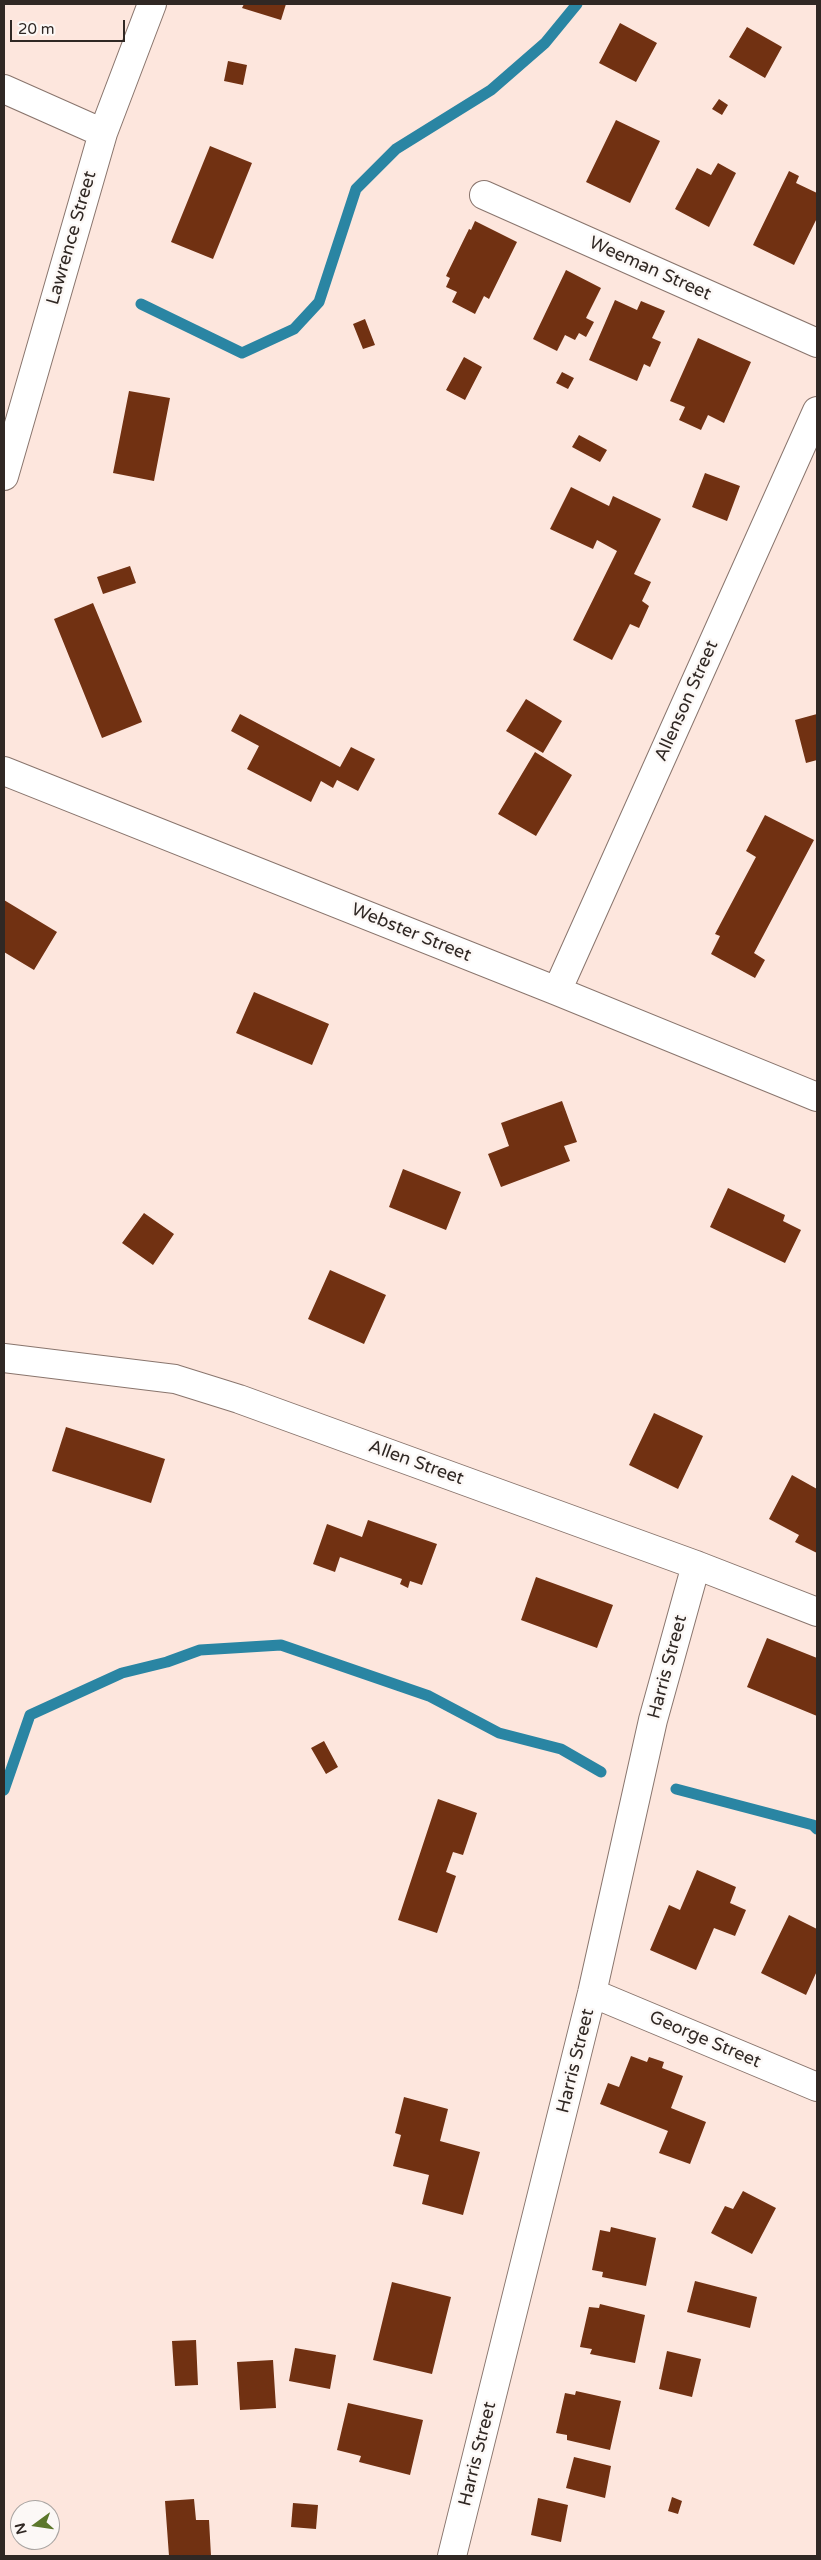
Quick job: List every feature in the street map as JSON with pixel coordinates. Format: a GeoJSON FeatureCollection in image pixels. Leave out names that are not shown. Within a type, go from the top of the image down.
{"type":"FeatureCollection","features":[{"type":"Feature","properties":{"kind":"street","name":"Lawrence Street"},"geometry":{"type":"LineString","coordinates":[[4,476],[103,133],[152,4]]}},
{"type":"Feature","properties":{"kind":"street"},"geometry":{"type":"LineString","coordinates":[[4,89],[103,133]]}},
{"type":"Feature","properties":{"kind":"street","name":"Weeman Street"},"geometry":{"type":"LineString","coordinates":[[484,195],[817,343]]}},
{"type":"Feature","properties":{"kind":"street","name":"Allenson Street"},"geometry":{"type":"LineString","coordinates":[[558,991],[817,412]]}},
{"type":"Feature","properties":{"kind":"street","name":"Webster Street"},"geometry":{"type":"LineString","coordinates":[[4,771],[558,991],[817,1097]]}},
{"type":"Feature","properties":{"kind":"street","name":"Allen Street"},"geometry":{"type":"LineString","coordinates":[[4,1358],[174,1379],[277,1412],[817,1612]]}},
{"type":"Feature","properties":{"kind":"street","name":"Harris Street"},"geometry":{"type":"LineString","coordinates":[[452,2556],[592,1993],[653,1720],[696,1566]]}},
{"type":"Feature","properties":{"kind":"street","name":"George Street"},"geometry":{"type":"LineString","coordinates":[[592,1993],[817,2086]]}},
{"type":"Feature","properties":{"kind":"building"},"geometry":{"type":"Polygon","coordinates":[[[244,4],[286,4],[281,20],[242,8],[244,4]]]}},
{"type":"Feature","properties":{"kind":"building"},"geometry":{"type":"Polygon","coordinates":[[[620,23],[657,43],[636,82],[599,63],[620,23]]]}},
{"type":"Feature","properties":{"kind":"building"},"geometry":{"type":"Polygon","coordinates":[[[747,27],[782,47],[765,78],[729,57],[747,27]]]}},
{"type":"Feature","properties":{"kind":"building"},"geometry":{"type":"Polygon","coordinates":[[[228,61],[247,65],[243,85],[224,81],[228,61]]]}},
{"type":"Feature","properties":{"kind":"building"},"geometry":{"type":"Polygon","coordinates":[[[719,99],[728,105],[722,115],[712,109],[719,99]]]}},
{"type":"Feature","properties":{"kind":"building"},"geometry":{"type":"Polygon","coordinates":[[[616,120],[660,141],[630,203],[586,182],[616,120]]]}},
{"type":"Feature","properties":{"kind":"building"},"geometry":{"type":"Polygon","coordinates":[[[210,146],[252,163],[213,259],[171,242],[210,146]]]}},
{"type":"Feature","properties":{"kind":"building"},"geometry":{"type":"Polygon","coordinates":[[[718,163],[736,173],[709,227],[675,209],[697,168],[711,175],[718,163]]]}},
{"type":"Feature","properties":{"kind":"building"},"geometry":{"type":"Polygon","coordinates":[[[789,171],[799,176],[796,183],[817,193],[817,218],[794,265],[753,245],[789,171]]]}},
{"type":"Feature","properties":{"kind":"building"},"geometry":{"type":"Polygon","coordinates":[[[475,221],[517,242],[489,299],[484,296],[475,314],[452,302],[457,292],[446,287],[450,278],[446,276],[469,229],[471,230],[475,221]]]}},
{"type":"Feature","properties":{"kind":"building"},"geometry":{"type":"Polygon","coordinates":[[[566,270],[601,288],[586,318],[594,322],[586,337],[579,333],[575,340],[565,335],[557,351],[533,339],[566,270]]]}},
{"type":"Feature","properties":{"kind":"building"},"geometry":{"type":"Polygon","coordinates":[[[615,300],[637,310],[641,301],[665,311],[652,338],[661,342],[650,367],[644,364],[637,381],[589,360],[615,300]]]}},
{"type":"Feature","properties":{"kind":"building"},"geometry":{"type":"Polygon","coordinates":[[[365,319],[375,345],[363,349],[353,324],[365,319]]]}},
{"type":"Feature","properties":{"kind":"building"},"geometry":{"type":"Polygon","coordinates":[[[698,338],[751,362],[724,423],[708,415],[701,430],[679,420],[685,407],[670,401],[698,338]]]}},
{"type":"Feature","properties":{"kind":"building"},"geometry":{"type":"Polygon","coordinates":[[[464,357],[482,367],[465,400],[446,390],[464,357]]]}},
{"type":"Feature","properties":{"kind":"building"},"geometry":{"type":"Polygon","coordinates":[[[562,372],[574,378],[568,389],[556,383],[562,372]]]}},
{"type":"Feature","properties":{"kind":"building"},"geometry":{"type":"Polygon","coordinates":[[[129,391],[170,398],[154,481],[113,473],[129,391]]]}},
{"type":"Feature","properties":{"kind":"building"},"geometry":{"type":"Polygon","coordinates":[[[579,435],[607,450],[600,462],[572,447],[579,435]]]}},
{"type":"Feature","properties":{"kind":"building"},"geometry":{"type":"Polygon","coordinates":[[[705,473],[740,486],[727,521],[692,507],[705,473]]]}},
{"type":"Feature","properties":{"kind":"building"},"geometry":{"type":"Polygon","coordinates":[[[571,487],[609,506],[613,496],[661,519],[634,574],[651,582],[642,601],[649,606],[639,628],[630,624],[612,660],[573,640],[617,551],[597,540],[593,549],[550,529],[571,487]]]}},
{"type":"Feature","properties":{"kind":"building"},"geometry":{"type":"Polygon","coordinates":[[[130,566],[136,583],[103,594],[97,577],[130,566]]]}},
{"type":"Feature","properties":{"kind":"building"},"geometry":{"type":"Polygon","coordinates":[[[93,603],[142,722],[102,738],[54,619],[93,603]]]}},
{"type":"Feature","properties":{"kind":"building"},"geometry":{"type":"Polygon","coordinates":[[[526,699],[562,721],[543,753],[506,731],[526,699]]]}},
{"type":"Feature","properties":{"kind":"building"},"geometry":{"type":"Polygon","coordinates":[[[240,714],[340,767],[351,747],[375,759],[358,791],[337,780],[333,788],[321,781],[311,802],[247,769],[259,746],[231,731],[240,714]]]}},
{"type":"Feature","properties":{"kind":"building"},"geometry":{"type":"Polygon","coordinates":[[[817,714],[817,760],[806,763],[795,720],[817,714]]]}},
{"type":"Feature","properties":{"kind":"building"},"geometry":{"type":"Polygon","coordinates":[[[535,752],[572,775],[536,836],[498,814],[535,752]]]}},
{"type":"Feature","properties":{"kind":"building"},"geometry":{"type":"Polygon","coordinates":[[[765,815],[814,840],[754,953],[765,960],[755,978],[711,954],[720,936],[715,934],[756,857],[746,851],[765,815]]]}},
{"type":"Feature","properties":{"kind":"building"},"geometry":{"type":"Polygon","coordinates":[[[4,900],[57,932],[34,970],[4,952],[4,900]]]}},
{"type":"Feature","properties":{"kind":"building"},"geometry":{"type":"Polygon","coordinates":[[[254,992],[329,1024],[312,1065],[236,1033],[254,992]]]}},
{"type":"Feature","properties":{"kind":"building"},"geometry":{"type":"Polygon","coordinates":[[[562,1101],[577,1142],[564,1146],[570,1161],[501,1187],[488,1154],[509,1146],[501,1123],[562,1101]]]}},
{"type":"Feature","properties":{"kind":"building"},"geometry":{"type":"Polygon","coordinates":[[[403,1169],[461,1192],[446,1230],[389,1207],[403,1169]]]}},
{"type":"Feature","properties":{"kind":"building"},"geometry":{"type":"Polygon","coordinates":[[[728,1188],[785,1215],[783,1221],[801,1230],[785,1263],[710,1227],[728,1188]]]}},
{"type":"Feature","properties":{"kind":"building"},"geometry":{"type":"Polygon","coordinates":[[[144,1213],[174,1234],[153,1265],[122,1243],[144,1213]]]}},
{"type":"Feature","properties":{"kind":"building"},"geometry":{"type":"Polygon","coordinates":[[[330,1270],[386,1295],[364,1344],[308,1319],[330,1270]]]}},
{"type":"Feature","properties":{"kind":"building"},"geometry":{"type":"Polygon","coordinates":[[[654,1413],[703,1436],[678,1489],[629,1465],[654,1413]]]}},
{"type":"Feature","properties":{"kind":"building"},"geometry":{"type":"Polygon","coordinates":[[[66,1427],[165,1459],[151,1503],[52,1471],[66,1427]]]}},
{"type":"Feature","properties":{"kind":"building"},"geometry":{"type":"Polygon","coordinates":[[[792,1475],[817,1489],[817,1553],[795,1542],[799,1535],[769,1519],[792,1475]]]}},
{"type":"Feature","properties":{"kind":"building"},"geometry":{"type":"Polygon","coordinates":[[[368,1520],[437,1544],[422,1585],[410,1581],[408,1588],[400,1584],[402,1579],[340,1557],[335,1572],[313,1564],[327,1524],[362,1537],[368,1520]]]}},
{"type":"Feature","properties":{"kind":"building"},"geometry":{"type":"Polygon","coordinates":[[[536,1577],[613,1605],[597,1648],[521,1620],[536,1577]]]}},
{"type":"Feature","properties":{"kind":"building"},"geometry":{"type":"Polygon","coordinates":[[[767,1638],[817,1658],[817,1716],[747,1687],[767,1638]]]}},
{"type":"Feature","properties":{"kind":"building"},"geometry":{"type":"Polygon","coordinates":[[[324,1741],[338,1767],[326,1774],[311,1748],[324,1741]]]}},
{"type":"Feature","properties":{"kind":"building"},"geometry":{"type":"Polygon","coordinates":[[[438,1799],[477,1813],[463,1855],[453,1852],[446,1872],[456,1876],[437,1933],[398,1920],[438,1799]]]}},
{"type":"Feature","properties":{"kind":"building"},"geometry":{"type":"Polygon","coordinates":[[[697,1870],[736,1887],[730,1903],[746,1910],[735,1936],[714,1928],[696,1970],[650,1950],[669,1905],[680,1910],[697,1870]]]}},
{"type":"Feature","properties":{"kind":"building"},"geometry":{"type":"Polygon","coordinates":[[[789,1915],[817,1929],[817,1971],[806,1995],[761,1973],[789,1915]]]}},
{"type":"Feature","properties":{"kind":"building"},"geometry":{"type":"Polygon","coordinates":[[[631,2056],[647,2062],[649,2057],[664,2062],[662,2068],[683,2076],[671,2108],[706,2122],[690,2164],[659,2153],[668,2131],[600,2104],[608,2083],[619,2087],[631,2056]]]}},
{"type":"Feature","properties":{"kind":"building"},"geometry":{"type":"Polygon","coordinates":[[[404,2097],[448,2109],[440,2141],[480,2152],[463,2215],[422,2204],[429,2175],[393,2166],[401,2135],[395,2133],[404,2097]]]}},
{"type":"Feature","properties":{"kind":"building"},"geometry":{"type":"Polygon","coordinates":[[[743,2191],[776,2208],[752,2254],[711,2233],[725,2206],[733,2209],[743,2191]]]}},
{"type":"Feature","properties":{"kind":"building"},"geometry":{"type":"Polygon","coordinates":[[[611,2227],[656,2238],[646,2286],[602,2277],[603,2272],[592,2270],[600,2230],[610,2232],[611,2227]]]}},
{"type":"Feature","properties":{"kind":"building"},"geometry":{"type":"Polygon","coordinates":[[[695,2281],[757,2297],[750,2328],[687,2312],[695,2281]]]}},
{"type":"Feature","properties":{"kind":"building"},"geometry":{"type":"Polygon","coordinates":[[[392,2282],[451,2297],[432,2374],[373,2360],[392,2282]]]}},
{"type":"Feature","properties":{"kind":"building"},"geometry":{"type":"Polygon","coordinates":[[[600,2304],[645,2315],[635,2363],[590,2354],[592,2349],[580,2347],[589,2307],[599,2308],[600,2304]]]}},
{"type":"Feature","properties":{"kind":"building"},"geometry":{"type":"Polygon","coordinates":[[[196,2340],[198,2385],[175,2386],[172,2341],[196,2340]]]}},
{"type":"Feature","properties":{"kind":"building"},"geometry":{"type":"Polygon","coordinates":[[[295,2348],[336,2355],[330,2389],[289,2381],[295,2348]]]}},
{"type":"Feature","properties":{"kind":"building"},"geometry":{"type":"Polygon","coordinates":[[[667,2351],[701,2359],[692,2397],[659,2389],[667,2351]]]}},
{"type":"Feature","properties":{"kind":"building"},"geometry":{"type":"Polygon","coordinates":[[[273,2360],[276,2408],[240,2410],[237,2362],[273,2360]]]}},
{"type":"Feature","properties":{"kind":"building"},"geometry":{"type":"Polygon","coordinates":[[[576,2391],[621,2401],[610,2450],[567,2440],[567,2435],[556,2433],[565,2393],[575,2395],[576,2391]]]}},
{"type":"Feature","properties":{"kind":"building"},"geometry":{"type":"Polygon","coordinates":[[[348,2403],[423,2420],[410,2475],[359,2462],[361,2456],[337,2450],[348,2403]]]}},
{"type":"Feature","properties":{"kind":"building"},"geometry":{"type":"Polygon","coordinates":[[[574,2457],[611,2466],[605,2498],[566,2488],[574,2457]]]}},
{"type":"Feature","properties":{"kind":"building"},"geometry":{"type":"Polygon","coordinates":[[[672,2497],[682,2501],[678,2514],[668,2511],[672,2497]]]}},
{"type":"Feature","properties":{"kind":"building"},"geometry":{"type":"Polygon","coordinates":[[[538,2498],[568,2505],[561,2542],[531,2535],[538,2498]]]}},
{"type":"Feature","properties":{"kind":"building"},"geometry":{"type":"Polygon","coordinates":[[[194,2499],[196,2520],[209,2520],[211,2556],[169,2556],[165,2501],[194,2499]]]}},
{"type":"Feature","properties":{"kind":"building"},"geometry":{"type":"Polygon","coordinates":[[[293,2503],[318,2505],[316,2529],[291,2527],[293,2503]]]}},
{"type":"Feature","properties":{"kind":"waterway"},"geometry":{"type":"LineString","coordinates":[[141,304],[242,353],[294,329],[319,302],[356,189],[396,149],[491,90],[545,43],[577,4]]}},
{"type":"Feature","properties":{"kind":"waterway"},"geometry":{"type":"LineString","coordinates":[[4,1790],[30,1715],[122,1673],[167,1662],[200,1650],[281,1645],[429,1696],[499,1733],[561,1749],[601,1772]]}},
{"type":"Feature","properties":{"kind":"waterway"},"geometry":{"type":"LineString","coordinates":[[676,1789],[813,1825],[817,1829]]}}]}
